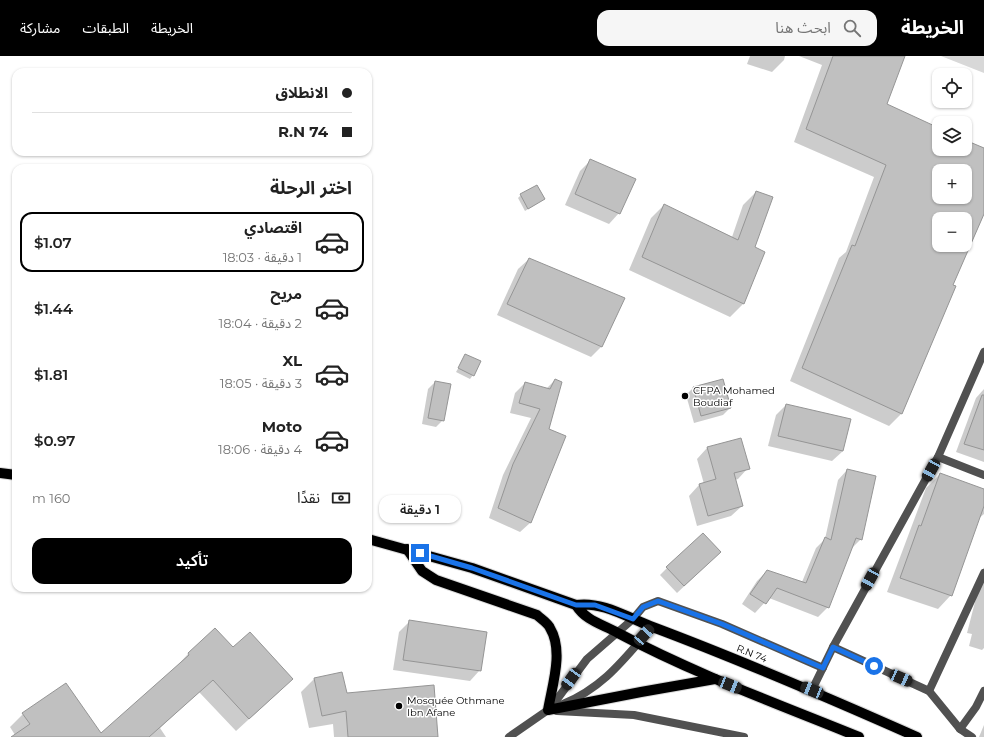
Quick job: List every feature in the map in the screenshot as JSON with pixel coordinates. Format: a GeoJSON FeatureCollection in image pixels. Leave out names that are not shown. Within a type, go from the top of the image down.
{"type":"FeatureCollection","features":[{"type":"Feature","properties":{"kind":"main road"},"geometry":{"type":"LineString","coordinates":[[0,473],[12,474]]}},
{"type":"Feature","properties":{"kind":"main road","name":"R.N 74"},"geometry":{"type":"LineString","coordinates":[[372,540],[472,568],[576,605],[595,605],[812,690],[917,737]]}},
{"type":"Feature","properties":{"kind":"main road"},"geometry":{"type":"LineString","coordinates":[[406,549],[422,571],[436,580],[537,616],[550,627],[556,641],[556,655],[548,710],[641,692],[715,680]]}},
{"type":"Feature","properties":{"kind":"main road","name":"R.N 74"},"geometry":{"type":"LineString","coordinates":[[576,605],[588,619],[617,632],[637,644],[715,680],[859,737]]}},
{"type":"Feature","properties":{"kind":"street"},"geometry":{"type":"LineString","coordinates":[[812,690],[833,647],[938,457],[984,352]]}},
{"type":"Feature","properties":{"kind":"street"},"geometry":{"type":"LineString","coordinates":[[938,457],[984,476]]}},
{"type":"Feature","properties":{"kind":"street"},"geometry":{"type":"LineString","coordinates":[[928,691],[984,573]]}},
{"type":"Feature","properties":{"kind":"street"},"geometry":{"type":"LineString","coordinates":[[548,710],[587,659],[633,619],[643,607],[658,601],[722,624],[823,668]]}},
{"type":"Feature","properties":{"kind":"street"},"geometry":{"type":"LineString","coordinates":[[509,737],[548,710],[581,696],[604,679],[652,627]]}},
{"type":"Feature","properties":{"kind":"street"},"geometry":{"type":"LineString","coordinates":[[833,647],[928,691],[960,729],[972,737]]}},
{"type":"Feature","properties":{"kind":"street"},"geometry":{"type":"LineString","coordinates":[[960,729],[976,707],[984,691]]}},
{"type":"Feature","properties":{"kind":"street"},"geometry":{"type":"LineString","coordinates":[[548,710],[634,715],[744,737]]}},
{"type":"Feature","properties":{"kind":"shaded area"},"geometry":{"type":"Polygon","coordinates":[[[941,56],[984,56],[984,73],[941,56]]]}},
{"type":"Feature","properties":{"kind":"building"},"geometry":{"type":"Polygon","coordinates":[[[833,56],[905,56],[887,104],[932,125],[932,156],[972,156],[972,143],[984,148],[984,214],[972,241],[972,212],[932,212],[932,252],[967,252],[953,285],[956,286],[902,414],[802,368],[852,245],[855,246],[886,165],[806,129],[833,56]]]}},
{"type":"Feature","properties":{"kind":"building"},"geometry":{"type":"Polygon","coordinates":[[[590,159],[636,179],[620,214],[575,194],[590,159]]]}},
{"type":"Feature","properties":{"kind":"building"},"geometry":{"type":"Polygon","coordinates":[[[537,185],[545,199],[528,209],[520,194],[537,185]]]}},
{"type":"Feature","properties":{"kind":"building"},"geometry":{"type":"Polygon","coordinates":[[[756,191],[773,197],[755,247],[765,252],[744,304],[642,257],[664,204],[738,240],[756,191]]]}},
{"type":"Feature","properties":{"kind":"building"},"geometry":{"type":"Polygon","coordinates":[[[529,258],[625,298],[602,347],[507,304],[529,258]]]}},
{"type":"Feature","properties":{"kind":"building"},"geometry":{"type":"Polygon","coordinates":[[[465,354],[481,361],[474,376],[458,368],[465,354]]]}},
{"type":"Feature","properties":{"kind":"building"},"geometry":{"type":"Polygon","coordinates":[[[555,379],[562,382],[549,429],[566,436],[531,523],[498,508],[513,464],[540,409],[519,403],[525,382],[550,389],[555,379]]]}},
{"type":"Feature","properties":{"kind":"building"},"geometry":{"type":"Polygon","coordinates":[[[723,379],[731,408],[701,416],[693,387],[723,379]]]}},
{"type":"Feature","properties":{"kind":"building"},"geometry":{"type":"Polygon","coordinates":[[[435,381],[451,384],[444,421],[428,418],[435,381]]]}},
{"type":"Feature","properties":{"kind":"building"},"geometry":{"type":"Polygon","coordinates":[[[982,395],[984,395],[984,450],[964,444],[982,395]]]}},
{"type":"Feature","properties":{"kind":"building"},"geometry":{"type":"Polygon","coordinates":[[[786,404],[851,419],[843,451],[778,436],[786,404]]]}},
{"type":"Feature","properties":{"kind":"building"},"geometry":{"type":"Polygon","coordinates":[[[741,438],[750,469],[734,473],[743,506],[708,516],[699,484],[716,479],[707,447],[741,438]]]}},
{"type":"Feature","properties":{"kind":"building"},"geometry":{"type":"Polygon","coordinates":[[[847,469],[876,476],[862,540],[856,538],[829,608],[777,588],[766,604],[750,594],[767,570],[806,583],[825,537],[831,540],[847,469]]]}},
{"type":"Feature","properties":{"kind":"building"},"geometry":{"type":"Polygon","coordinates":[[[940,473],[984,489],[984,506],[952,596],[900,578],[940,473]]]}},
{"type":"Feature","properties":{"kind":"building"},"geometry":{"type":"Polygon","coordinates":[[[703,533],[721,552],[684,586],[666,567],[703,533]]]}},
{"type":"Feature","properties":{"kind":"building"},"geometry":{"type":"Polygon","coordinates":[[[409,620],[487,632],[481,671],[403,660],[409,620]]]}},
{"type":"Feature","properties":{"kind":"building"},"geometry":{"type":"Polygon","coordinates":[[[215,628],[233,647],[250,632],[293,679],[249,719],[213,680],[149,737],[11,737],[30,724],[22,713],[66,683],[101,733],[189,655],[188,653],[215,628]]]}},
{"type":"Feature","properties":{"kind":"building","name":"Mosquée Othmane Ibn Afane"},"geometry":{"type":"Polygon","coordinates":[[[342,672],[347,693],[434,685],[438,737],[348,737],[346,711],[322,716],[314,678],[342,672]]]}},
{"type":"Feature","properties":{"kind":"place","name":"CFPA Mohamed Boudiaf"},"geometry":{"type":"Point","coordinates":[685,396]}},
{"type":"Feature","properties":{"kind":"place","name":"Mosquée Othmane Ibn Afane"},"geometry":{"type":"Point","coordinates":[399,706]}},
{"type":"Feature","properties":{"kind":"route"},"geometry":{"type":"LineString","coordinates":[[420,553],[472,568],[576,605],[595,605],[633,619],[643,607],[658,601],[722,624],[823,668],[833,647],[874,666]]}}]}
